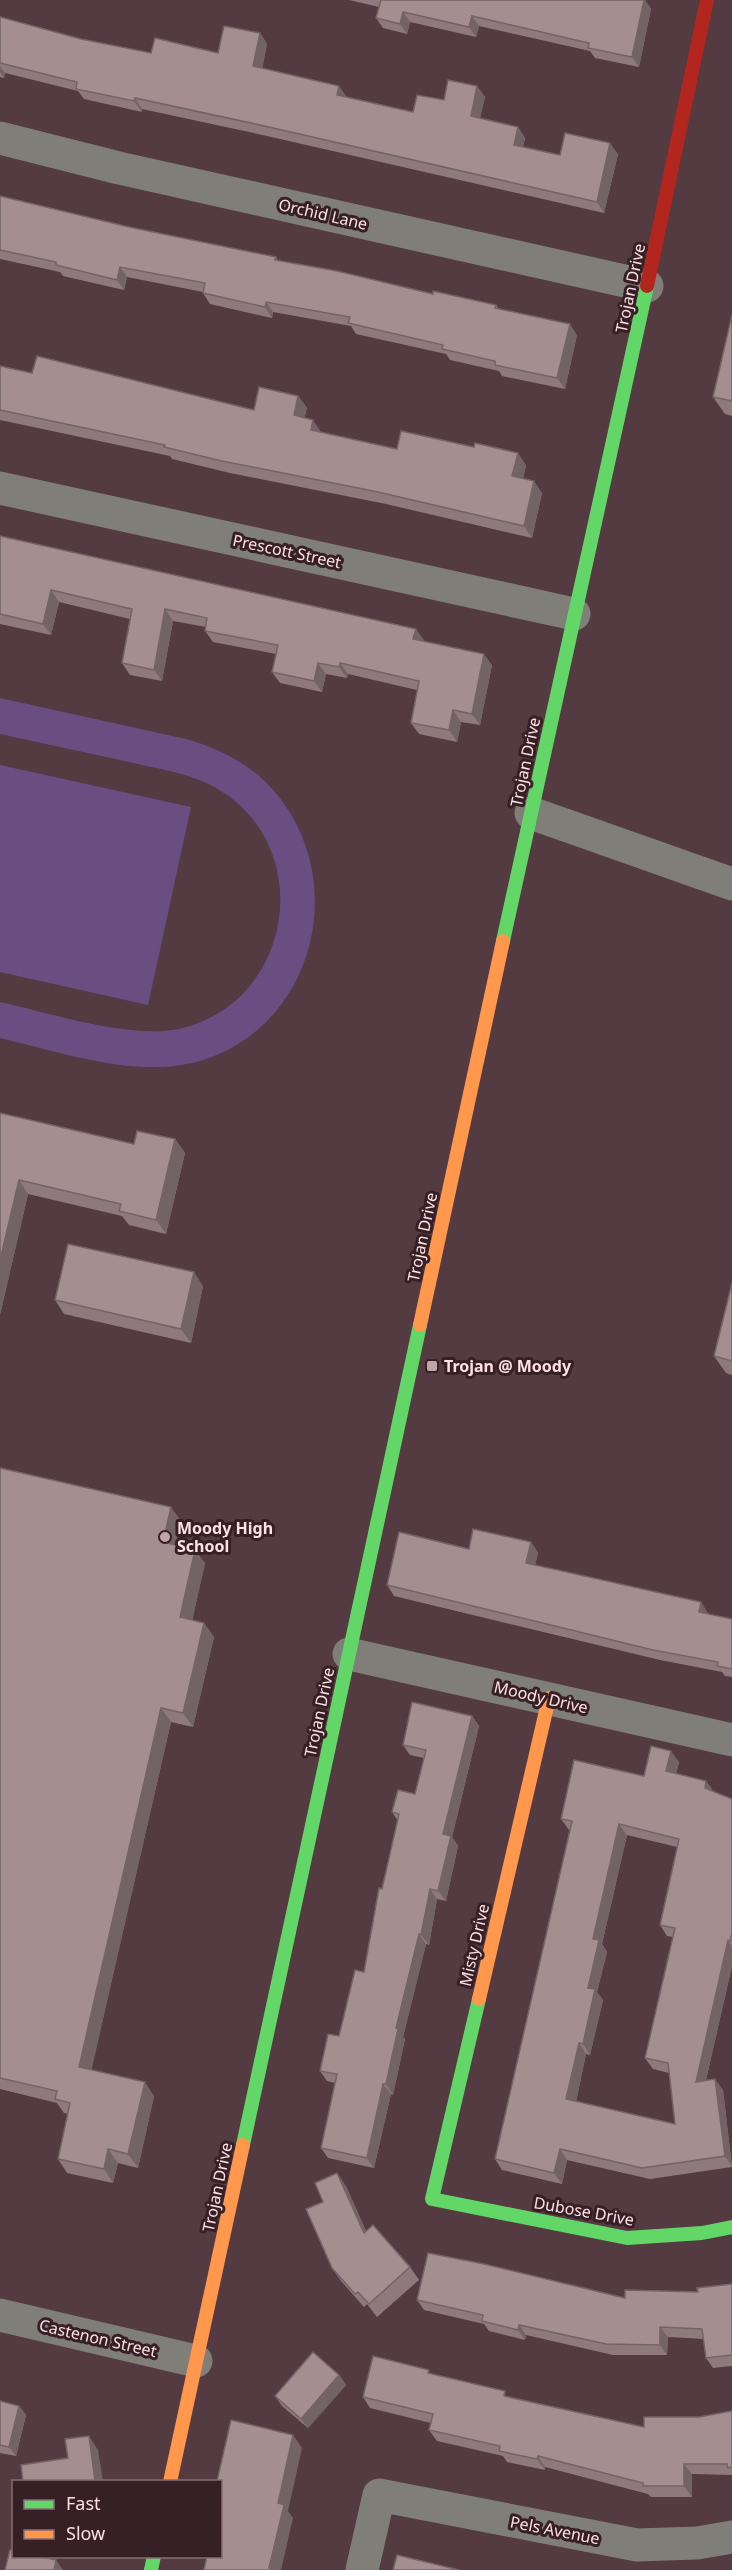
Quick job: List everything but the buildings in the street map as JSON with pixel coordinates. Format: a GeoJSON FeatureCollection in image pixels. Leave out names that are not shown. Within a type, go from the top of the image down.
{"type":"FeatureCollection","features":[{"type":"Feature","properties":{"kind":"street","name":"Trojan Drive"},"geometry":{"type":"LineString","coordinates":[[170,2480],[647,286],[707,0]]}},
{"type":"Feature","properties":{"kind":"street","name":"Orchid Lane"},"geometry":{"type":"LineString","coordinates":[[0,138],[131,170],[647,286]]}},
{"type":"Feature","properties":{"kind":"street","name":"Prescott Street"},"geometry":{"type":"LineString","coordinates":[[0,488],[574,614]]}},
{"type":"Feature","properties":{"kind":"street"},"geometry":{"type":"LineString","coordinates":[[531,813],[732,884]]}},
{"type":"Feature","properties":{"kind":"street","name":"Moody Drive"},"geometry":{"type":"LineString","coordinates":[[349,1654],[732,1740]]}},
{"type":"Feature","properties":{"kind":"street","name":"Misty Drive"},"geometry":{"type":"LineString","coordinates":[[432,2199],[549,1698]]}},
{"type":"Feature","properties":{"kind":"street","name":"Dubose Drive"},"geometry":{"type":"LineString","coordinates":[[432,2199],[627,2238],[702,2234],[732,2227]]}},
{"type":"Feature","properties":{"kind":"street","name":"Castenon Street"},"geometry":{"type":"LineString","coordinates":[[0,2315],[196,2361]]}},
{"type":"Feature","properties":{"kind":"street","name":"Pels Avenue"},"geometry":{"type":"LineString","coordinates":[[362,2570],[379,2495],[637,2546],[697,2543],[732,2537]]}},
{"type":"Feature","properties":{"kind":"shaded area"},"geometry":{"type":"Polygon","coordinates":[[[0,698],[199,743],[245,765],[274,791],[298,828],[312,868],[315,909],[308,950],[292,988],[267,1021],[234,1047],[192,1063],[169,1067],[145,1067],[71,1056],[0,1038],[0,1002],[92,1024],[141,1031],[183,1028],[221,1012],[249,986],[269,954],[279,918],[279,881],[269,845],[248,813],[216,788],[174,772],[0,734],[0,698]]]}},
{"type":"Feature","properties":{"kind":"shaded area"},"geometry":{"type":"Polygon","coordinates":[[[0,765],[191,807],[148,1005],[0,972],[0,765]]]}},
{"type":"Feature","properties":{"kind":"traffic: fast"},"geometry":{"type":"LineString","coordinates":[[503,941],[647,286]]}},
{"type":"Feature","properties":{"kind":"traffic: fast"},"geometry":{"type":"LineString","coordinates":[[243,2145],[420,1325]]}},
{"type":"Feature","properties":{"kind":"traffic: fast"},"geometry":{"type":"LineString","coordinates":[[479,1999],[432,2199],[627,2238],[702,2233],[732,2227]]}},
{"type":"Feature","properties":{"kind":"traffic: fast"},"geometry":{"type":"LineString","coordinates":[[151,2570],[154,2558]]}},
{"type":"Feature","properties":{"kind":"traffic: slow"},"geometry":{"type":"LineString","coordinates":[[420,1325],[503,941]]}},
{"type":"Feature","properties":{"kind":"traffic: slow"},"geometry":{"type":"LineString","coordinates":[[479,1999],[549,1698]]}},
{"type":"Feature","properties":{"kind":"traffic: slow"},"geometry":{"type":"LineString","coordinates":[[170,2480],[243,2145]]}},
{"type":"Feature","properties":{"kind":"traffic: jam"},"geometry":{"type":"LineString","coordinates":[[647,286],[707,0]]}},
{"type":"Feature","properties":{"kind":"place","name":"Trojan @ Moody"},"geometry":{"type":"Point","coordinates":[432,1366]}},
{"type":"Feature","properties":{"kind":"place","name":"Moody High School"},"geometry":{"type":"Point","coordinates":[165,1537]}}]}
